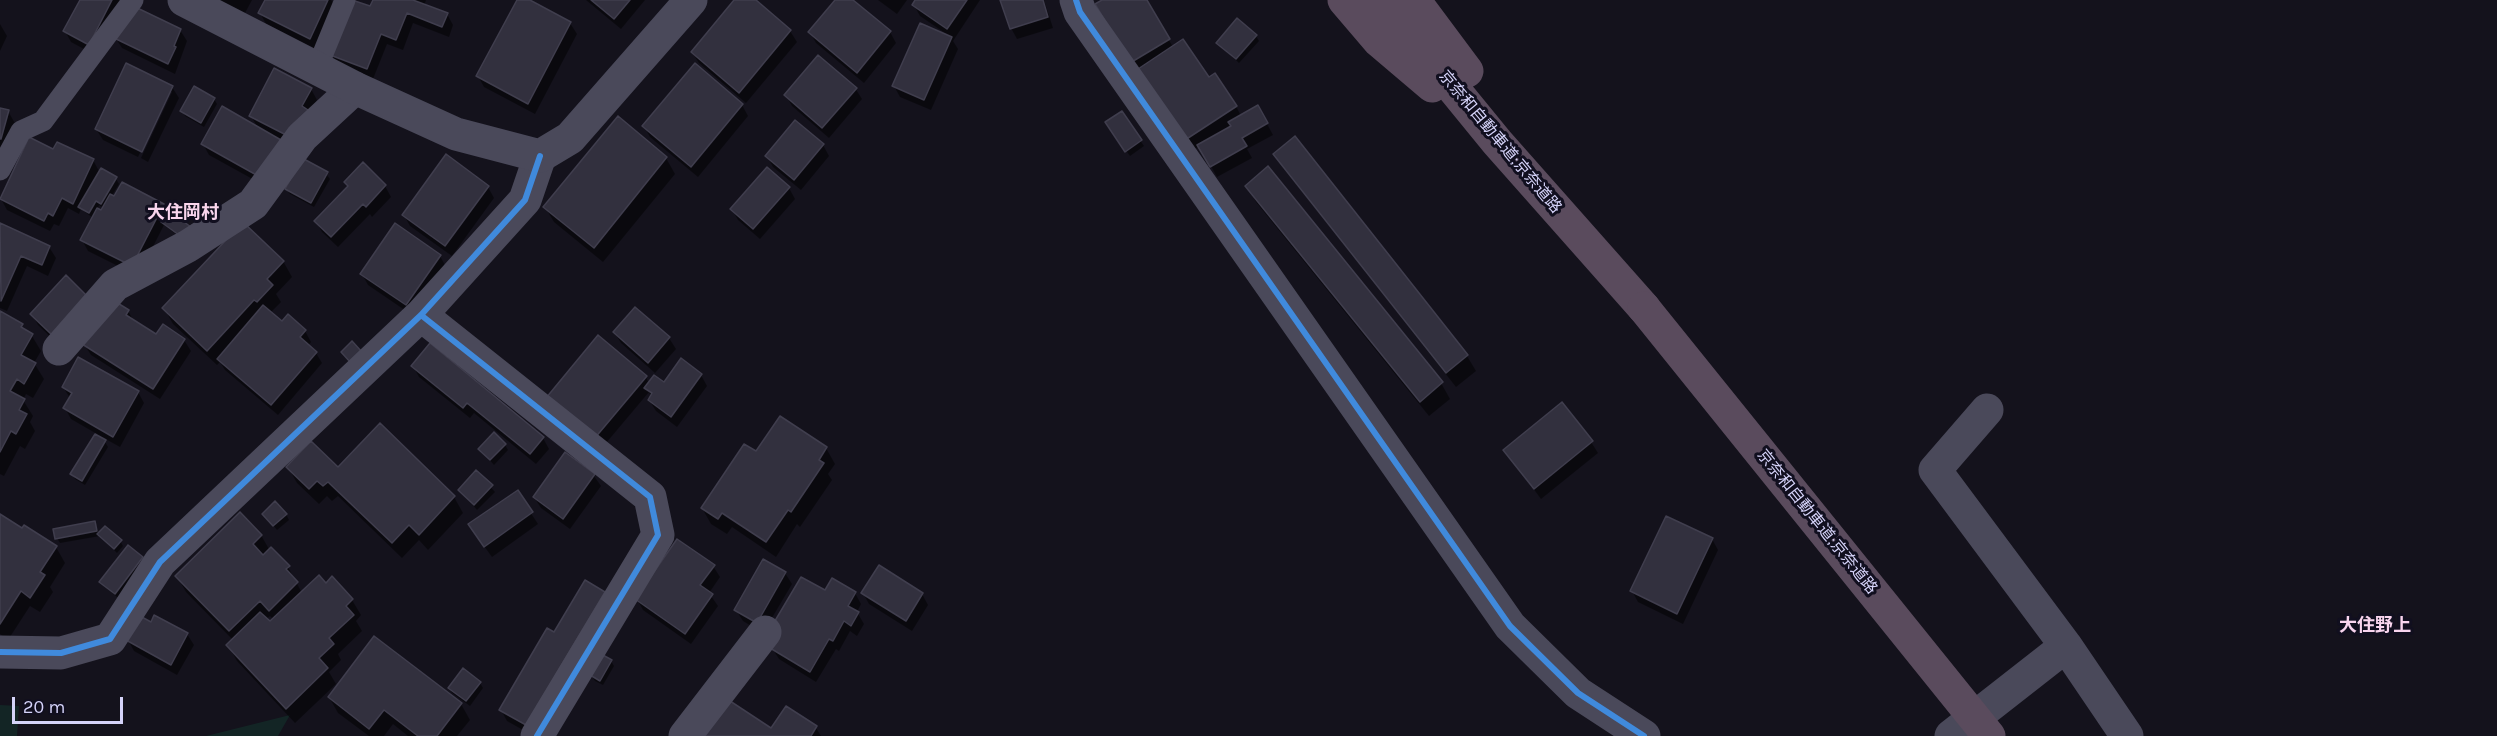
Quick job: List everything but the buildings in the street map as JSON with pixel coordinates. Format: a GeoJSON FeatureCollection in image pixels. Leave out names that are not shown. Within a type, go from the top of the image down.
{"type":"FeatureCollection","features":[{"type":"Feature","properties":{"kind":"highway"},"geometry":{"type":"LineString","coordinates":[[1344,0],[1379,41],[1497,142]]}},
{"type":"Feature","properties":{"kind":"highway","name":"京奈和自動車道;京奈道路"},"geometry":{"type":"LineString","coordinates":[[1381,0],[1497,142],[1644,308]]}},
{"type":"Feature","properties":{"kind":"highway","name":"京奈和自動車道;京奈道路"},"geometry":{"type":"LineString","coordinates":[[1414,0],[1644,308],[1989,736]]}},
{"type":"Feature","properties":{"kind":"street"},"geometry":{"type":"LineString","coordinates":[[183,0],[355,88],[456,134],[540,156]]}},
{"type":"Feature","properties":{"kind":"street"},"geometry":{"type":"LineString","coordinates":[[0,652],[62,653],[110,639],[160,562],[421,315],[525,200],[540,156],[570,138],[691,0]]}},
{"type":"Feature","properties":{"kind":"street"},"geometry":{"type":"LineString","coordinates":[[1076,0],[1080,12],[1510,626],[1578,693],[1644,736]]}},
{"type":"Feature","properties":{"kind":"street"},"geometry":{"type":"LineString","coordinates":[[59,349],[115,285],[188,246],[253,204],[302,137],[355,88]]}},
{"type":"Feature","properties":{"kind":"street"},"geometry":{"type":"LineString","coordinates":[[421,315],[650,497],[658,535],[537,736]]}},
{"type":"Feature","properties":{"kind":"street"},"geometry":{"type":"LineString","coordinates":[[1987,411],[1935,470],[2066,646],[2127,736]]}},
{"type":"Feature","properties":{"kind":"street"},"geometry":{"type":"LineString","coordinates":[[685,736],[765,632]]}},
{"type":"Feature","properties":{"kind":"street"},"geometry":{"type":"LineString","coordinates":[[1951,736],[2066,646]]}},
{"type":"Feature","properties":{"kind":"lane"},"geometry":{"type":"LineString","coordinates":[[0,170],[21,131],[43,121],[132,0]]}},
{"type":"Feature","properties":{"kind":"lane"},"geometry":{"type":"LineString","coordinates":[[317,68],[345,0]]}},
{"type":"Feature","properties":{"kind":"shaded area"},"geometry":{"type":"Polygon","coordinates":[[[0,705],[19,706],[17,736],[0,736],[0,705]]]}},
{"type":"Feature","properties":{"kind":"shaded area"},"geometry":{"type":"Polygon","coordinates":[[[290,715],[278,736],[206,736],[290,715]]]}},
{"type":"Feature","properties":{"kind":"cycle path"},"geometry":{"type":"LineString","coordinates":[[1076,0],[1080,12],[1510,626],[1578,693],[1644,736]]}},
{"type":"Feature","properties":{"kind":"cycle path"},"geometry":{"type":"LineString","coordinates":[[0,652],[61,653],[110,639],[160,562],[421,315],[525,200],[540,156]]}},
{"type":"Feature","properties":{"kind":"cycle path"},"geometry":{"type":"LineString","coordinates":[[421,315],[650,497],[658,535],[537,736]]}},
{"type":"Feature","properties":{"kind":"district","name":"大住岡村"},"geometry":{"type":"Point","coordinates":[183,213]}},
{"type":"Feature","properties":{"kind":"district","name":"大住野上"},"geometry":{"type":"Point","coordinates":[2375,626]}}]}
